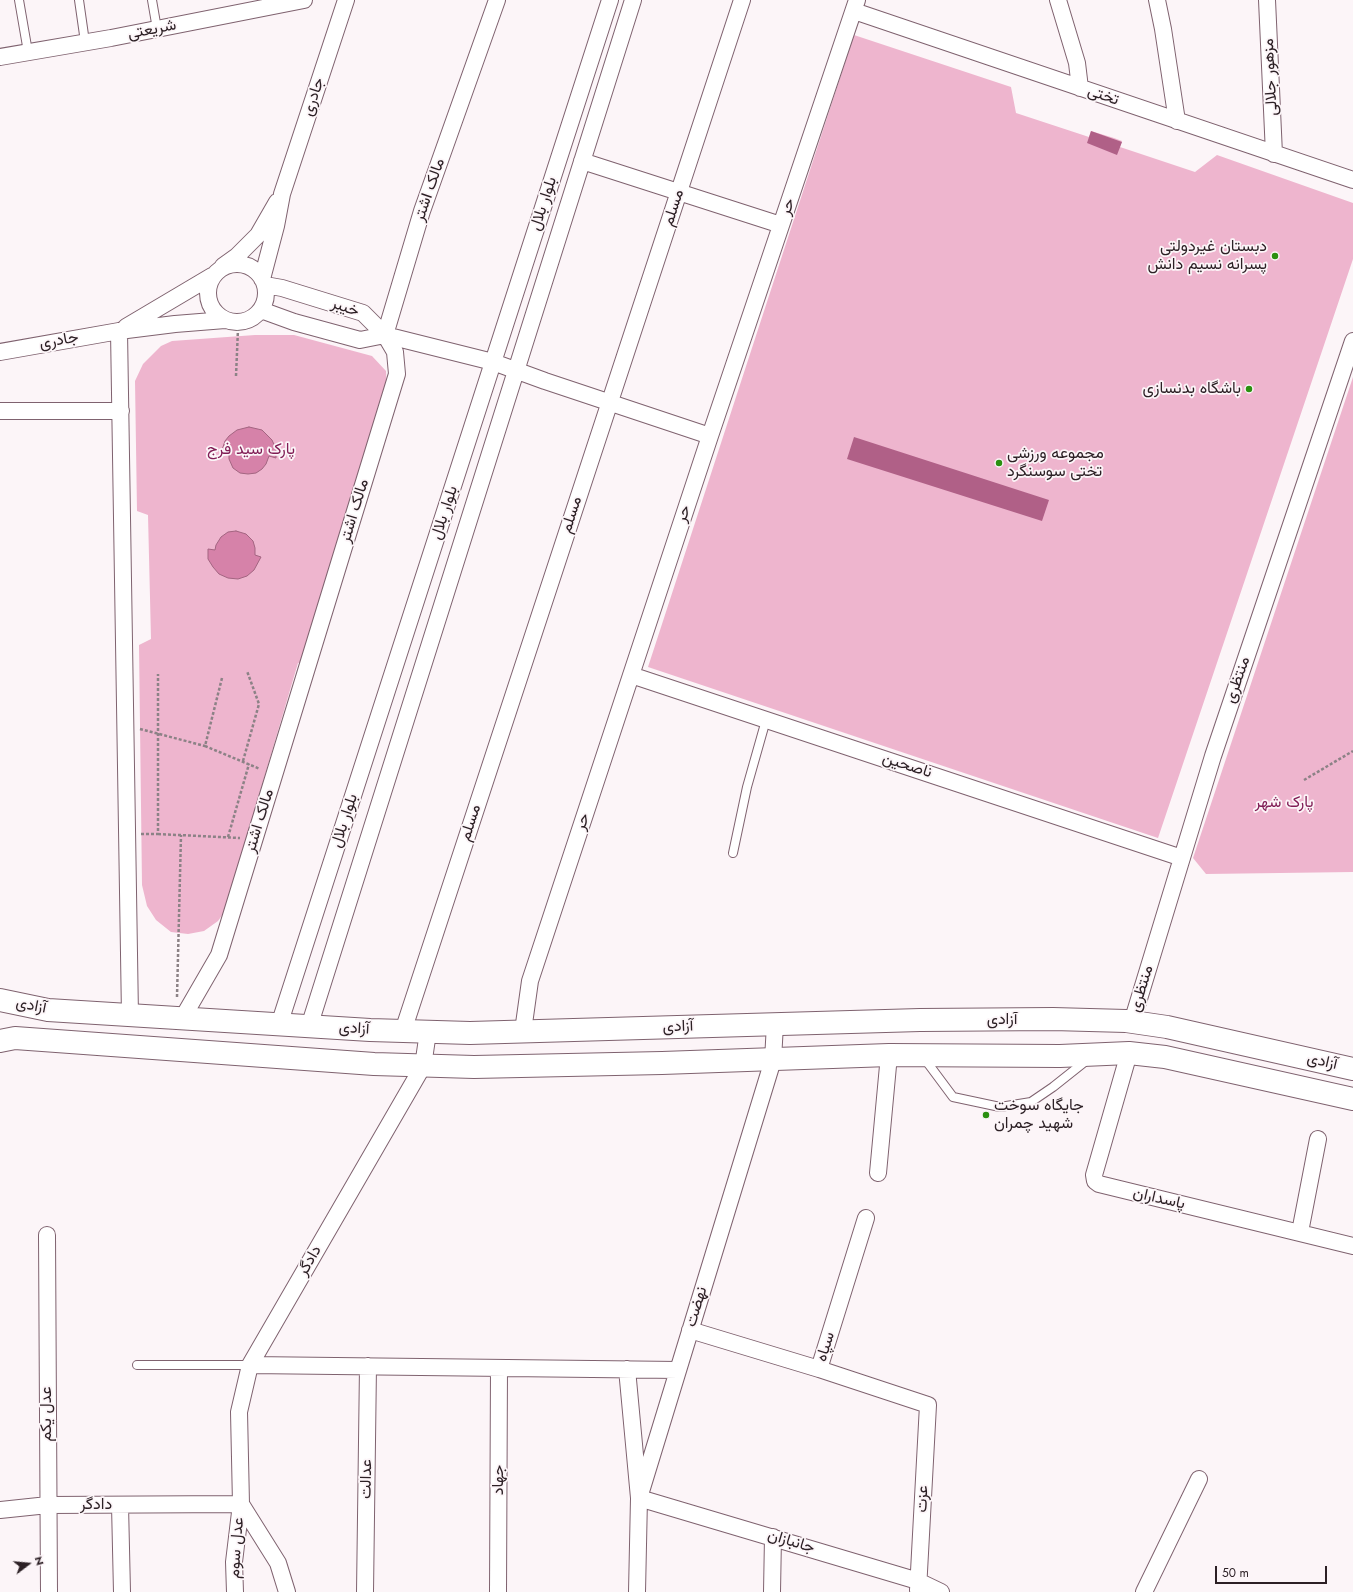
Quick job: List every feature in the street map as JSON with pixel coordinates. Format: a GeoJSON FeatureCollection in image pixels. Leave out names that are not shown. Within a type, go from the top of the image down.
{"type":"FeatureCollection","features":[{"type":"Feature","properties":{"kind":"main road","name":"آزادی"},"geometry":{"type":"LineString","coordinates":[[0,1000],[48,1010],[130,1016],[309,1027],[470,1033],[928,1020],[1053,1019],[1132,1022],[1167,1027],[1353,1069]]}},
{"type":"Feature","properties":{"kind":"main road","name":"آزادی"},"geometry":{"type":"LineString","coordinates":[[0,1041],[23,1039],[374,1064],[481,1067],[773,1060],[889,1055],[1094,1055],[1129,1053],[1164,1057],[1353,1099]]}},
{"type":"Feature","properties":{"kind":"street","name":"شریعتی"},"geometry":{"type":"LineString","coordinates":[[0,57],[157,29],[255,5],[304,0]]}},
{"type":"Feature","properties":{"kind":"street","name":"جادری"},"geometry":{"type":"LineString","coordinates":[[282,194],[346,0]]}},
{"type":"Feature","properties":{"kind":"street","name":"مالک اشتر"},"geometry":{"type":"LineString","coordinates":[[179,1019],[219,955],[397,374],[395,352],[385,335],[422,211],[497,0]]}},
{"type":"Feature","properties":{"kind":"street","name":"بلوار بلال"},"geometry":{"type":"LineString","coordinates":[[279,1025],[610,0]]}},
{"type":"Feature","properties":{"kind":"street","name":"بلوار بلال"},"geometry":{"type":"LineString","coordinates":[[309,1027],[633,0]]}},
{"type":"Feature","properties":{"kind":"street","name":"مسلم"},"geometry":{"type":"LineString","coordinates":[[403,1031],[742,0]]}},
{"type":"Feature","properties":{"kind":"street"},"geometry":{"type":"LineString","coordinates":[[1058,0],[1077,63],[1080,88]]}},
{"type":"Feature","properties":{"kind":"street"},"geometry":{"type":"LineString","coordinates":[[1157,0],[1177,121]]}},
{"type":"Feature","properties":{"kind":"street","name":"مزهور جلالی"},"geometry":{"type":"LineString","coordinates":[[1267,0],[1274,154]]}},
{"type":"Feature","properties":{"kind":"street","name":"تختی"},"geometry":{"type":"LineString","coordinates":[[855,6],[1080,88],[1353,180]]}},
{"type":"Feature","properties":{"kind":"street","name":"حر"},"geometry":{"type":"LineString","coordinates":[[523,1031],[530,981],[710,436],[855,6]]}},
{"type":"Feature","properties":{"kind":"street"},"geometry":{"type":"LineString","coordinates":[[582,161],[781,225]]}},
{"type":"Feature","properties":{"kind":"street"},"geometry":{"type":"LineString","coordinates":[[130,1016],[119,331],[217,271],[237,256],[258,235],[282,194]]}},
{"type":"Feature","properties":{"kind":"street"},"geometry":{"type":"LineString","coordinates":[[264,282],[258,272],[248,266],[235,263],[217,271],[207,287],[208,301],[214,313],[231,322],[251,320],[261,310],[266,298],[264,282],[282,194]]}},
{"type":"Feature","properties":{"kind":"street","name":"خیبر"},"geometry":{"type":"LineString","coordinates":[[264,282],[363,313],[385,335]]}},
{"type":"Feature","properties":{"kind":"street","name":"خیبر"},"geometry":{"type":"LineString","coordinates":[[261,310],[294,322],[360,340],[385,335]]}},
{"type":"Feature","properties":{"kind":"street","name":"جادری"},"geometry":{"type":"LineString","coordinates":[[0,352],[119,331],[175,324],[231,322]]}},
{"type":"Feature","properties":{"kind":"street"},"geometry":{"type":"LineString","coordinates":[[385,335],[493,362],[609,403],[710,436]]}},
{"type":"Feature","properties":{"kind":"street","name":"منتظری"},"geometry":{"type":"LineString","coordinates":[[1132,1022],[1213,756],[1353,341]]}},
{"type":"Feature","properties":{"kind":"street"},"geometry":{"type":"LineString","coordinates":[[0,411],[121,411]]}},
{"type":"Feature","properties":{"kind":"street","name":"ناصحین"},"geometry":{"type":"LineString","coordinates":[[631,675],[1182,858]]}},
{"type":"Feature","properties":{"kind":"street","name":"نهضت"},"geometry":{"type":"LineString","coordinates":[[636,1592],[639,1498],[773,1060],[775,1024]]}},
{"type":"Feature","properties":{"kind":"street","name":"دادگر"},"geometry":{"type":"LineString","coordinates":[[0,1510],[48,1505],[241,1504],[238,1412],[250,1365],[423,1066],[428,1032]]}},
{"type":"Feature","properties":{"kind":"street","name":"پاسداران"},"geometry":{"type":"LineString","coordinates":[[1129,1053],[1094,1174],[1095,1181],[1099,1184],[1353,1246]]}},
{"type":"Feature","properties":{"kind":"street"},"geometry":{"type":"LineString","coordinates":[[878,1173],[889,1055]]}},
{"type":"Feature","properties":{"kind":"street"},"geometry":{"type":"LineString","coordinates":[[1300,1232],[1318,1138]]}},
{"type":"Feature","properties":{"kind":"street","name":"سپاه"},"geometry":{"type":"LineString","coordinates":[[690,1330],[819,1369],[866,1218]]}},
{"type":"Feature","properties":{"kind":"street","name":"عدل یکم"},"geometry":{"type":"LineString","coordinates":[[47,1235],[49,1592]]}},
{"type":"Feature","properties":{"kind":"street"},"geometry":{"type":"LineString","coordinates":[[250,1365],[678,1370]]}},
{"type":"Feature","properties":{"kind":"street","name":"عدالت"},"geometry":{"type":"LineString","coordinates":[[365,1592],[368,1366]]}},
{"type":"Feature","properties":{"kind":"street","name":"جهاد"},"geometry":{"type":"LineString","coordinates":[[498,1592],[499,1368]]}},
{"type":"Feature","properties":{"kind":"street"},"geometry":{"type":"LineString","coordinates":[[627,1369],[639,1498]]}},
{"type":"Feature","properties":{"kind":"street","name":"عزت"},"geometry":{"type":"LineString","coordinates":[[819,1369],[928,1405],[918,1586]]}},
{"type":"Feature","properties":{"kind":"street"},"geometry":{"type":"LineString","coordinates":[[1144,1592],[1199,1479]]}},
{"type":"Feature","properties":{"kind":"street","name":"جانبازان"},"geometry":{"type":"LineString","coordinates":[[639,1498],[773,1537],[918,1586],[941,1592]]}},
{"type":"Feature","properties":{"kind":"street"},"geometry":{"type":"LineString","coordinates":[[241,1504],[278,1563],[287,1592]]}},
{"type":"Feature","properties":{"kind":"street","name":"عدل سوم"},"geometry":{"type":"LineString","coordinates":[[235,1592],[234,1562],[241,1504]]}},
{"type":"Feature","properties":{"kind":"street"},"geometry":{"type":"LineString","coordinates":[[120,1505],[122,1592]]}},
{"type":"Feature","properties":{"kind":"street"},"geometry":{"type":"LineString","coordinates":[[772,1592],[773,1537]]}},
{"type":"Feature","properties":{"kind":"lane"},"geometry":{"type":"LineString","coordinates":[[19,0],[28,52]]}},
{"type":"Feature","properties":{"kind":"lane"},"geometry":{"type":"LineString","coordinates":[[79,0],[85,42]]}},
{"type":"Feature","properties":{"kind":"lane"},"geometry":{"type":"LineString","coordinates":[[152,0],[157,29]]}},
{"type":"Feature","properties":{"kind":"lane"},"geometry":{"type":"LineString","coordinates":[[733,853],[747,787],[766,720]]}},
{"type":"Feature","properties":{"kind":"lane"},"geometry":{"type":"LineString","coordinates":[[923,1056],[953,1097],[1000,1107],[1031,1102],[1094,1055]]}},
{"type":"Feature","properties":{"kind":"lane"},"geometry":{"type":"LineString","coordinates":[[137,1365],[250,1365]]}},
{"type":"Feature","properties":{"kind":"path"},"geometry":{"type":"LineString","coordinates":[[231,322],[236,376]]}},
{"type":"Feature","properties":{"kind":"path"},"geometry":{"type":"LineString","coordinates":[[243,762],[260,704],[248,671]]}},
{"type":"Feature","properties":{"kind":"path"},"geometry":{"type":"LineString","coordinates":[[158,674],[158,834]]}},
{"type":"Feature","properties":{"kind":"path"},"geometry":{"type":"LineString","coordinates":[[205,746],[222,678]]}},
{"type":"Feature","properties":{"kind":"path"},"geometry":{"type":"LineString","coordinates":[[126,725],[205,746],[274,774]]}},
{"type":"Feature","properties":{"kind":"path"},"geometry":{"type":"LineString","coordinates":[[1304,780],[1353,751]]}},
{"type":"Feature","properties":{"kind":"path"},"geometry":{"type":"LineString","coordinates":[[228,837],[249,764]]}},
{"type":"Feature","properties":{"kind":"path"},"geometry":{"type":"LineString","coordinates":[[127,833],[255,838]]}},
{"type":"Feature","properties":{"kind":"path"},"geometry":{"type":"LineString","coordinates":[[179,1019],[181,835]]}},
{"type":"Feature","properties":{"kind":"green space","name":"مجموعه ورزشی تختی سوسنگرد"},"geometry":{"type":"Polygon","coordinates":[[[854,35],[1011,87],[1016,113],[1089,137],[1091,131],[1114,138],[1122,141],[1120,147],[1195,172],[1217,155],[1353,203],[1353,259],[1158,838],[648,667],[854,35]]]}},
{"type":"Feature","properties":{"kind":"green space","name":"پارک سید فرج"},"geometry":{"type":"Polygon","coordinates":[[[255,335],[294,335],[372,356],[386,371],[387,391],[306,662],[298,663],[257,802],[262,804],[230,904],[218,921],[204,931],[188,934],[171,932],[156,920],[147,906],[142,885],[139,645],[151,639],[148,515],[137,511],[135,381],[143,364],[161,346],[172,341],[255,335]]]}},
{"type":"Feature","properties":{"kind":"green space","name":"پارک شهر"},"geometry":{"type":"Polygon","coordinates":[[[1353,377],[1353,872],[1206,874],[1193,858],[1353,377]]]}},
{"type":"Feature","properties":{"kind":"shaded area"},"geometry":{"type":"Polygon","coordinates":[[[249,427],[262,430],[272,440],[276,449],[276,458],[269,456],[262,469],[256,473],[248,474],[240,473],[233,468],[229,459],[229,450],[222,450],[225,441],[229,436],[237,430],[249,427]]]}},
{"type":"Feature","properties":{"kind":"shaded area"},"geometry":{"type":"Polygon","coordinates":[[[236,531],[246,534],[253,541],[255,555],[261,557],[254,570],[247,576],[238,579],[228,578],[219,574],[208,559],[208,549],[215,550],[221,537],[228,532],[236,531]]]}},
{"type":"Feature","properties":{"kind":"building"},"geometry":{"type":"Polygon","coordinates":[[[1091,131],[1122,142],[1117,155],[1087,143],[1091,131]]]}},
{"type":"Feature","properties":{"kind":"building"},"geometry":{"type":"Polygon","coordinates":[[[854,437],[1049,500],[1042,521],[847,459],[854,437]]]}},
{"type":"Feature","properties":{"kind":"place","name":"دبستان غیردولتی پسرانه نسیم دانش"},"geometry":{"type":"Point","coordinates":[1275,256]}},
{"type":"Feature","properties":{"kind":"place","name":"باشگاه بدنسازی"},"geometry":{"type":"Point","coordinates":[1249,389]}},
{"type":"Feature","properties":{"kind":"place","name":"مجموعه ورزشی تختی سوسنگرد"},"geometry":{"type":"Point","coordinates":[999,463]}},
{"type":"Feature","properties":{"kind":"place","name":"جایگاه سوخت شهید چمران"},"geometry":{"type":"Point","coordinates":[986,1115]}}]}
